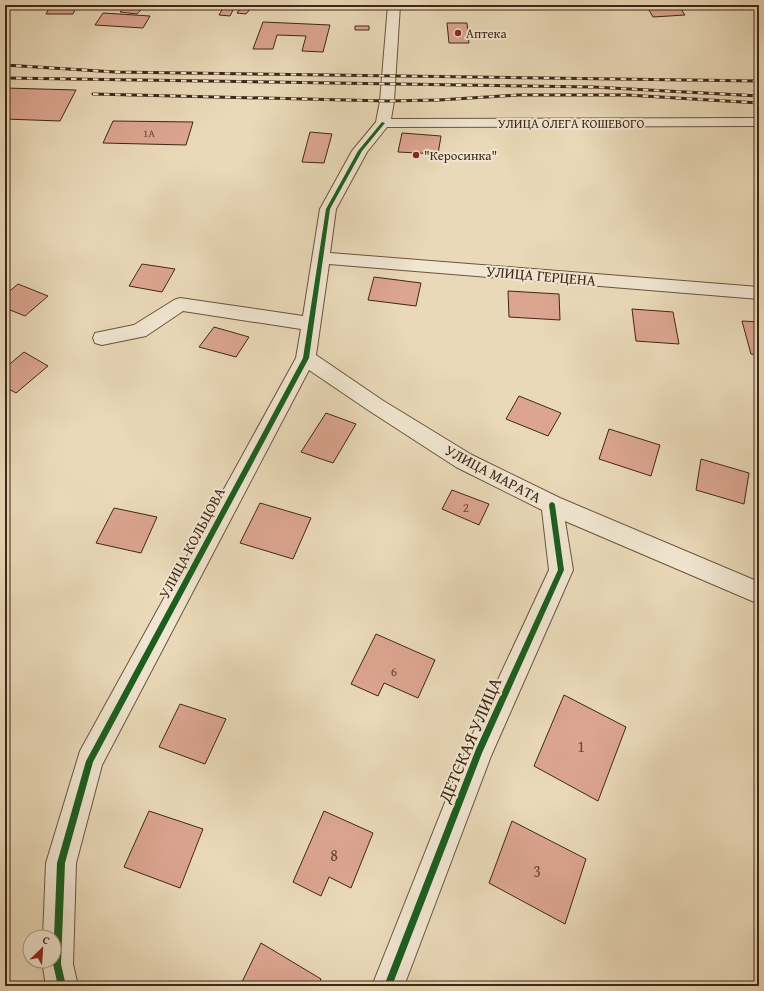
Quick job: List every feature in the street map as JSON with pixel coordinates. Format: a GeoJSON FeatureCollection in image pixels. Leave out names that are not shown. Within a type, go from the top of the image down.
{"type":"FeatureCollection","features":[{"type":"Feature","properties":{"kind":"street"},"geometry":{"type":"LineString","coordinates":[[383,123],[387,101],[394,5]]}},
{"type":"Feature","properties":{"kind":"street","name":"УЛИЦА ОЛЕГА КОШЕВОГО"},"geometry":{"type":"LineString","coordinates":[[383,123],[759,122]]}},
{"type":"Feature","properties":{"kind":"street","name":"УЛИЦА КОЛЬЦОВА"},"geometry":{"type":"LineString","coordinates":[[62,986],[57,964],[61,863],[90,761],[306,358],[328,210],[360,151],[383,123]]}},
{"type":"Feature","properties":{"kind":"street","name":"УЛИЦА ГЕРЦЕНА"},"geometry":{"type":"LineString","coordinates":[[322,258],[759,293]]}},
{"type":"Feature","properties":{"kind":"street"},"geometry":{"type":"LineString","coordinates":[[102,338],[139,331],[180,304],[311,324]]}},
{"type":"Feature","properties":{"kind":"street","name":"УЛИЦА МАРАТА"},"geometry":{"type":"LineString","coordinates":[[306,358],[464,461],[552,505],[759,593]]}},
{"type":"Feature","properties":{"kind":"street","name":"ДЕТСКАЯ УЛИЦА"},"geometry":{"type":"LineString","coordinates":[[388,986],[480,752],[561,570],[552,505]]}},
{"type":"Feature","properties":{"kind":"building"},"geometry":{"type":"Polygon","coordinates":[[[51,5],[77,5],[73,14],[46,14],[51,5]]]}},
{"type":"Feature","properties":{"kind":"building"},"geometry":{"type":"Polygon","coordinates":[[[126,5],[145,5],[137,14],[120,12],[126,5]]]}},
{"type":"Feature","properties":{"kind":"building"},"geometry":{"type":"Polygon","coordinates":[[[646,5],[678,5],[685,15],[653,17],[646,5]]]}},
{"type":"Feature","properties":{"kind":"building"},"geometry":{"type":"Polygon","coordinates":[[[242,6],[252,7],[246,14],[237,13],[242,6]]]}},
{"type":"Feature","properties":{"kind":"building"},"geometry":{"type":"Polygon","coordinates":[[[223,8],[234,8],[230,16],[219,15],[223,8]]]}},
{"type":"Feature","properties":{"kind":"building"},"geometry":{"type":"Polygon","coordinates":[[[103,13],[150,16],[143,28],[95,25],[103,13]]]}},
{"type":"Feature","properties":{"kind":"building"},"geometry":{"type":"Polygon","coordinates":[[[263,22],[330,25],[323,52],[302,51],[306,36],[277,35],[273,49],[253,49],[263,22]]]}},
{"type":"Feature","properties":{"kind":"building","name":"Аптека"},"geometry":{"type":"Polygon","coordinates":[[[447,23],[467,23],[469,43],[449,43],[447,23]]]}},
{"type":"Feature","properties":{"kind":"building"},"geometry":{"type":"Polygon","coordinates":[[[355,26],[369,26],[369,30],[355,30],[355,26]]]}},
{"type":"Feature","properties":{"kind":"building"},"geometry":{"type":"Polygon","coordinates":[[[5,88],[76,90],[60,121],[5,119],[5,88]]]}},
{"type":"Feature","properties":{"kind":"building"},"geometry":{"type":"Polygon","coordinates":[[[113,121],[193,122],[186,145],[103,143],[113,121]]]}},
{"type":"Feature","properties":{"kind":"building"},"geometry":{"type":"Polygon","coordinates":[[[310,132],[332,134],[324,163],[302,162],[310,132]]]}},
{"type":"Feature","properties":{"kind":"building"},"geometry":{"type":"Polygon","coordinates":[[[402,133],[441,136],[438,154],[398,152],[402,133]]]}},
{"type":"Feature","properties":{"kind":"building"},"geometry":{"type":"Polygon","coordinates":[[[142,264],[175,269],[162,292],[129,286],[142,264]]]}},
{"type":"Feature","properties":{"kind":"building"},"geometry":{"type":"Polygon","coordinates":[[[374,277],[421,283],[416,306],[368,300],[374,277]]]}},
{"type":"Feature","properties":{"kind":"building"},"geometry":{"type":"Polygon","coordinates":[[[18,284],[48,296],[25,316],[5,308],[5,295],[18,284]]]}},
{"type":"Feature","properties":{"kind":"building"},"geometry":{"type":"Polygon","coordinates":[[[508,291],[559,294],[560,320],[509,317],[508,291]]]}},
{"type":"Feature","properties":{"kind":"building"},"geometry":{"type":"Polygon","coordinates":[[[632,309],[673,312],[679,344],[636,341],[632,309]]]}},
{"type":"Feature","properties":{"kind":"building"},"geometry":{"type":"Polygon","coordinates":[[[742,321],[759,322],[759,355],[751,354],[742,321]]]}},
{"type":"Feature","properties":{"kind":"building"},"geometry":{"type":"Polygon","coordinates":[[[214,327],[249,337],[236,357],[199,347],[214,327]]]}},
{"type":"Feature","properties":{"kind":"building"},"geometry":{"type":"Polygon","coordinates":[[[24,352],[48,366],[16,393],[5,387],[5,368],[24,352]]]}},
{"type":"Feature","properties":{"kind":"building"},"geometry":{"type":"Polygon","coordinates":[[[519,396],[561,413],[548,436],[506,419],[519,396]]]}},
{"type":"Feature","properties":{"kind":"building"},"geometry":{"type":"Polygon","coordinates":[[[326,413],[356,424],[333,463],[301,452],[326,413]]]}},
{"type":"Feature","properties":{"kind":"building"},"geometry":{"type":"Polygon","coordinates":[[[609,429],[660,445],[651,476],[599,459],[609,429]]]}},
{"type":"Feature","properties":{"kind":"building"},"geometry":{"type":"Polygon","coordinates":[[[701,459],[749,473],[744,504],[696,490],[701,459]]]}},
{"type":"Feature","properties":{"kind":"building"},"geometry":{"type":"Polygon","coordinates":[[[452,490],[489,504],[479,525],[442,509],[452,490]]]}},
{"type":"Feature","properties":{"kind":"building"},"geometry":{"type":"Polygon","coordinates":[[[260,503],[311,518],[293,559],[240,543],[260,503]]]}},
{"type":"Feature","properties":{"kind":"building"},"geometry":{"type":"Polygon","coordinates":[[[114,508],[157,517],[141,553],[96,543],[114,508]]]}},
{"type":"Feature","properties":{"kind":"building"},"geometry":{"type":"Polygon","coordinates":[[[376,634],[435,660],[418,698],[384,683],[378,696],[351,684],[376,634]]]}},
{"type":"Feature","properties":{"kind":"building"},"geometry":{"type":"Polygon","coordinates":[[[564,695],[626,727],[598,801],[534,766],[564,695]]]}},
{"type":"Feature","properties":{"kind":"building"},"geometry":{"type":"Polygon","coordinates":[[[180,704],[226,719],[205,764],[159,747],[180,704]]]}},
{"type":"Feature","properties":{"kind":"building"},"geometry":{"type":"Polygon","coordinates":[[[149,811],[203,829],[180,888],[124,867],[149,811]]]}},
{"type":"Feature","properties":{"kind":"building"},"geometry":{"type":"Polygon","coordinates":[[[324,811],[373,833],[351,888],[329,877],[321,896],[293,882],[324,811]]]}},
{"type":"Feature","properties":{"kind":"building"},"geometry":{"type":"Polygon","coordinates":[[[512,821],[586,859],[565,924],[489,883],[512,821]]]}},
{"type":"Feature","properties":{"kind":"building"},"geometry":{"type":"Polygon","coordinates":[[[261,943],[321,979],[318,986],[240,986],[261,943]]]}},
{"type":"Feature","properties":{"kind":"railway"},"geometry":{"type":"LineString","coordinates":[[5,65],[115,72],[759,81]]}},
{"type":"Feature","properties":{"kind":"railway"},"geometry":{"type":"LineString","coordinates":[[5,78],[593,87],[759,96]]}},
{"type":"Feature","properties":{"kind":"railway"},"geometry":{"type":"LineString","coordinates":[[93,94],[387,101],[439,100],[518,95],[627,95],[759,103]]}},
{"type":"Feature","properties":{"kind":"cycle path"},"geometry":{"type":"LineString","coordinates":[[62,986],[57,964],[61,863],[90,761],[306,358],[328,209],[360,151],[383,123]]}},
{"type":"Feature","properties":{"kind":"cycle path"},"geometry":{"type":"LineString","coordinates":[[388,986],[479,752],[561,570],[552,505]]}},
{"type":"Feature","properties":{"kind":"place","name":"Аптека"},"geometry":{"type":"Point","coordinates":[458,33]}},
{"type":"Feature","properties":{"kind":"place","name":"\"Керосинка\""},"geometry":{"type":"Point","coordinates":[416,155]}}]}
